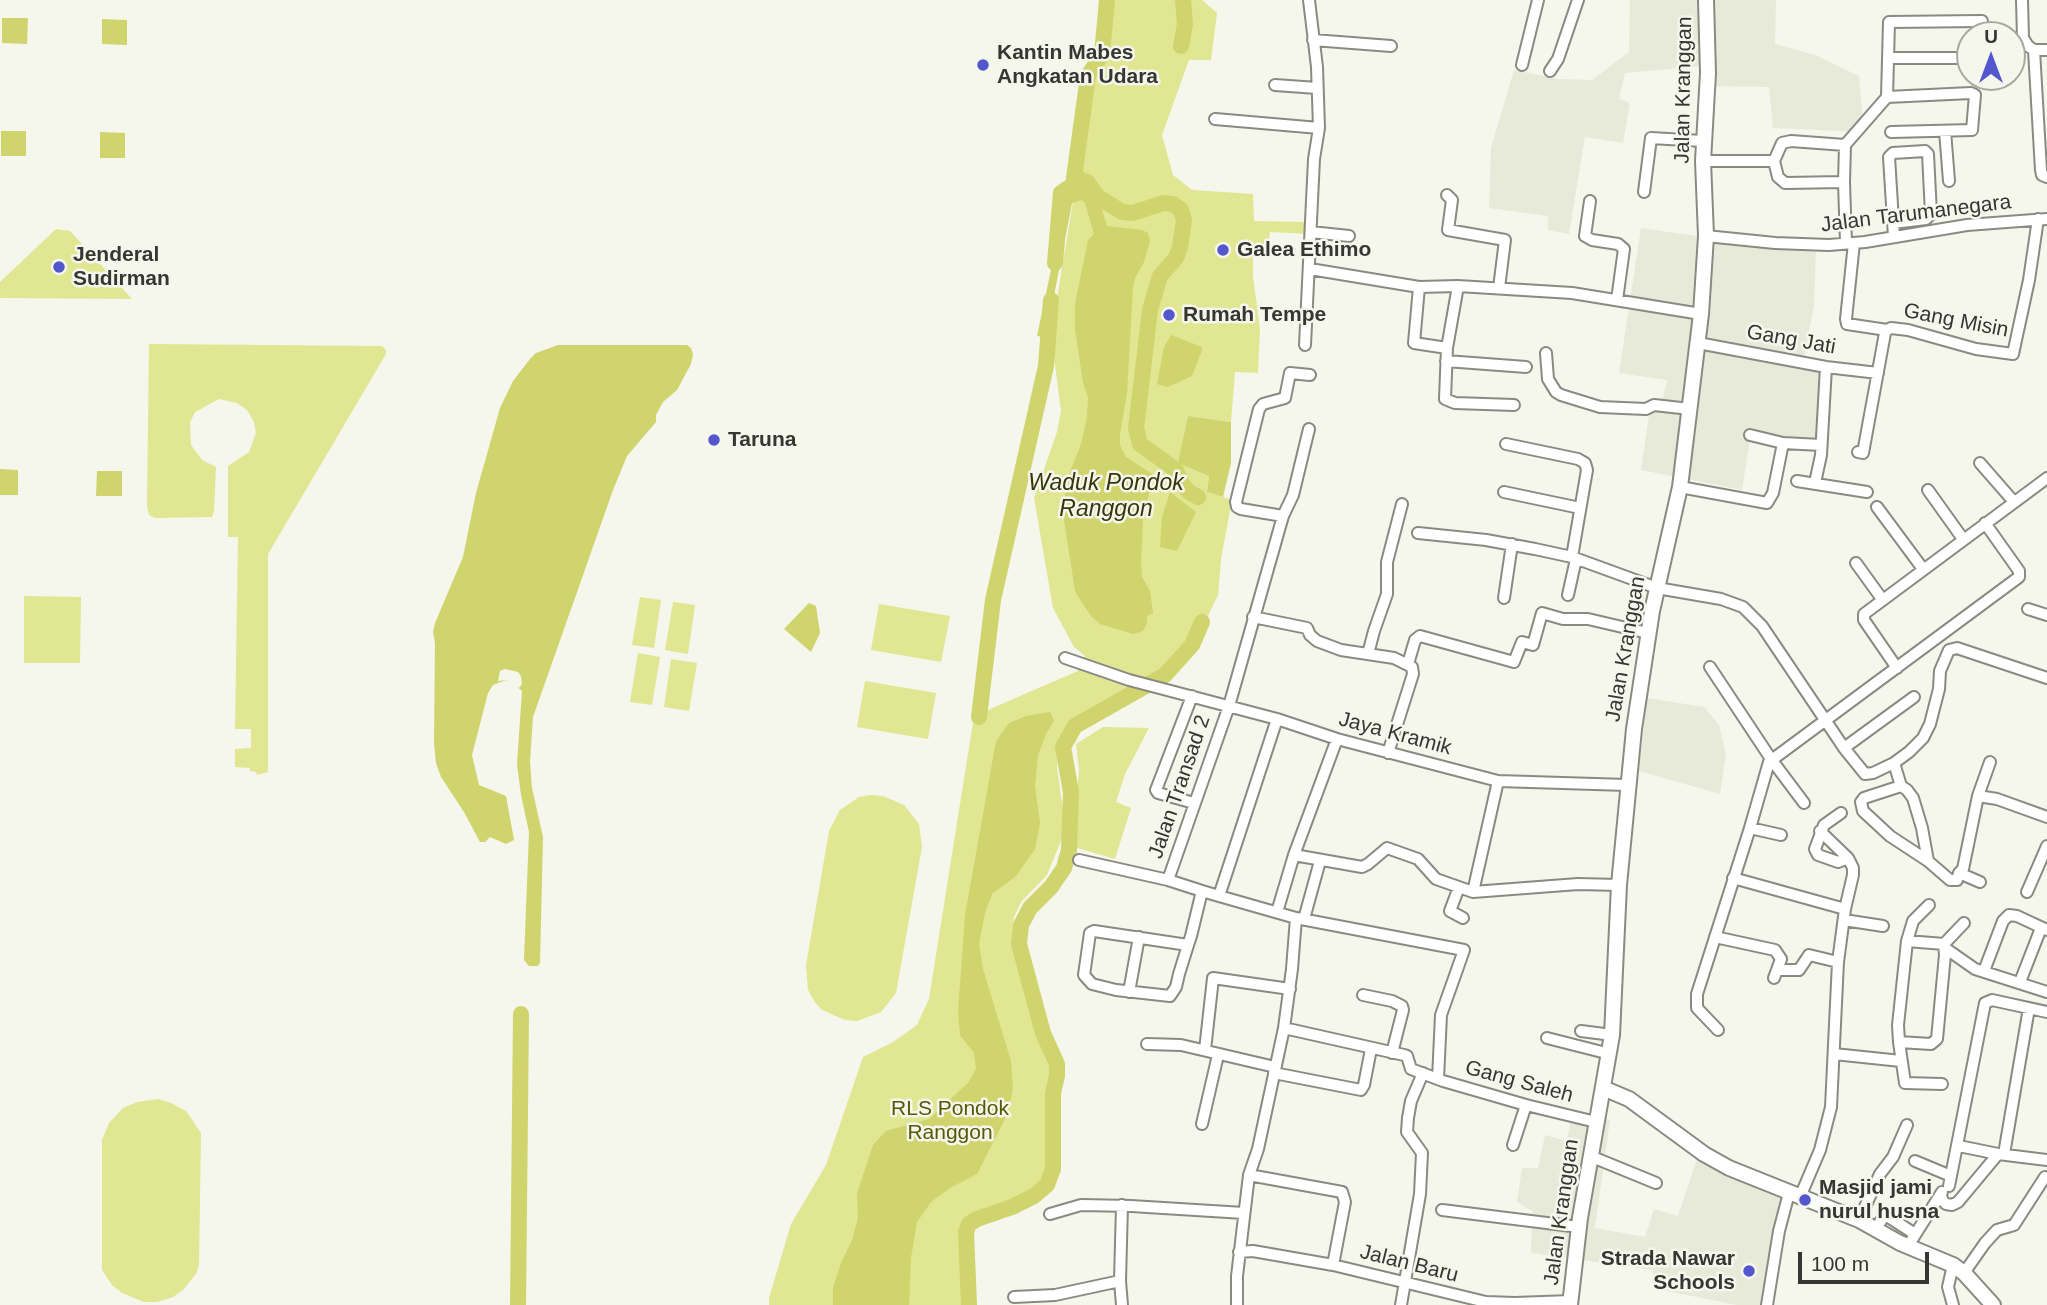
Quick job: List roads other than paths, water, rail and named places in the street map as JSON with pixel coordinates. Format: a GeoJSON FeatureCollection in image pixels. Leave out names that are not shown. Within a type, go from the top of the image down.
{"type":"FeatureCollection","features":[{"type":"Feature","properties":{"kind":"main road","name":"Jalan Kranggan"},"geometry":{"type":"LineString","coordinates":[[1570,1303],[1590,1156],[1610,1054],[1627,785],[1648,632],[1680,487],[1701,314],[1706,236],[1703,141],[1708,73],[1702,1]]}},
{"type":"Feature","properties":{"kind":"main road"},"geometry":{"type":"LineString","coordinates":[[1603,1088],[1629,1099],[1721,1164],[1875,1228],[1912,1240],[1959,1269],[1993,1305]]}},
{"type":"Feature","properties":{"kind":"street"},"geometry":{"type":"LineString","coordinates":[[1305,345],[1314,159],[1319,128],[1316,59],[1309,0]]}},
{"type":"Feature","properties":{"kind":"street"},"geometry":{"type":"LineString","coordinates":[[1522,65],[1538,0]]}},
{"type":"Feature","properties":{"kind":"street"},"geometry":{"type":"LineString","coordinates":[[1550,71],[1558,59],[1578,0]]}},
{"type":"Feature","properties":{"kind":"street"},"geometry":{"type":"LineString","coordinates":[[2022,0],[2023,38],[2034,50],[2047,50]]}},
{"type":"Feature","properties":{"kind":"street"},"geometry":{"type":"LineString","coordinates":[[1887,330],[1847,324],[1850,243],[1844,182],[1845,145],[1887,97],[1891,21],[1956,21]]}},
{"type":"Feature","properties":{"kind":"street"},"geometry":{"type":"LineString","coordinates":[[1312,40],[1391,46]]}},
{"type":"Feature","properties":{"kind":"street"},"geometry":{"type":"LineString","coordinates":[[2034,50],[2042,108],[2040,170],[2042,175],[2047,177]]}},
{"type":"Feature","properties":{"kind":"street"},"geometry":{"type":"LineString","coordinates":[[1889,58],[1956,58]]}},
{"type":"Feature","properties":{"kind":"street"},"geometry":{"type":"LineString","coordinates":[[1275,85],[1317,88]]}},
{"type":"Feature","properties":{"kind":"street"},"geometry":{"type":"LineString","coordinates":[[1887,97],[1975,94],[1972,130],[1891,132]]}},
{"type":"Feature","properties":{"kind":"street"},"geometry":{"type":"LineString","coordinates":[[1215,119],[1319,128]]}},
{"type":"Feature","properties":{"kind":"street"},"geometry":{"type":"LineString","coordinates":[[1945,131],[1948,181]]}},
{"type":"Feature","properties":{"kind":"street"},"geometry":{"type":"LineString","coordinates":[[1644,192],[1651,138],[1703,141]]}},
{"type":"Feature","properties":{"kind":"street"},"geometry":{"type":"LineString","coordinates":[[1844,182],[1785,183],[1778,177],[1774,161],[1782,143],[1788,141],[1845,145]]}},
{"type":"Feature","properties":{"kind":"street"},"geometry":{"type":"LineString","coordinates":[[1893,223],[1926,219],[1931,214],[1928,154],[1925,151],[1893,153],[1889,157],[1893,223],[1894,237]]}},
{"type":"Feature","properties":{"kind":"street"},"geometry":{"type":"LineString","coordinates":[[1703,161],[1774,161]]}},
{"type":"Feature","properties":{"kind":"street"},"geometry":{"type":"LineString","coordinates":[[1447,195],[1452,200],[1448,230],[1505,240],[1499,288]]}},
{"type":"Feature","properties":{"kind":"street"},"geometry":{"type":"LineString","coordinates":[[1590,201],[1585,236],[1592,240],[1618,244],[1623,249],[1618,300]]}},
{"type":"Feature","properties":{"kind":"street","name":"Jalan Tarumanegara"},"geometry":{"type":"LineString","coordinates":[[1706,236],[1797,245],[1850,243],[1967,225],[2043,219]]}},
{"type":"Feature","properties":{"kind":"street","name":"Gang Misin"},"geometry":{"type":"LineString","coordinates":[[1858,452],[1863,453],[1887,330],[1908,330],[1967,346],[2013,354],[2043,219]]}},
{"type":"Feature","properties":{"kind":"street"},"geometry":{"type":"LineString","coordinates":[[1311,232],[1349,236]]}},
{"type":"Feature","properties":{"kind":"street"},"geometry":{"type":"LineString","coordinates":[[1310,269],[1419,287],[1458,286],[1572,293],[1701,314]]}},
{"type":"Feature","properties":{"kind":"street"},"geometry":{"type":"LineString","coordinates":[[1458,286],[1447,348],[1447,401],[1514,405]]}},
{"type":"Feature","properties":{"kind":"street"},"geometry":{"type":"LineString","coordinates":[[1419,287],[1413,339],[1416,344],[1447,348]]}},
{"type":"Feature","properties":{"kind":"street","name":"Gang Jati"},"geometry":{"type":"LineString","coordinates":[[1698,343],[1826,368],[1878,373]]}},
{"type":"Feature","properties":{"kind":"street"},"geometry":{"type":"LineString","coordinates":[[1546,353],[1548,379],[1561,395],[1600,407],[1646,409],[1654,405],[1690,409]]}},
{"type":"Feature","properties":{"kind":"street"},"geometry":{"type":"LineString","coordinates":[[1446,361],[1526,367]]}},
{"type":"Feature","properties":{"kind":"street"},"geometry":{"type":"LineString","coordinates":[[1815,483],[1821,455],[1826,368]]}},
{"type":"Feature","properties":{"kind":"street"},"geometry":{"type":"LineString","coordinates":[[1283,516],[1241,509],[1236,502],[1259,409],[1263,404],[1285,398],[1290,373],[1310,375]]}},
{"type":"Feature","properties":{"kind":"street","name":"Jalan Transad 2"},"geometry":{"type":"LineString","coordinates":[[1168,880],[1229,706],[1283,516],[1293,495],[1309,429]]}},
{"type":"Feature","properties":{"kind":"street"},"geometry":{"type":"LineString","coordinates":[[1751,435],[1783,443],[1821,444]]}},
{"type":"Feature","properties":{"kind":"street"},"geometry":{"type":"LineString","coordinates":[[1680,487],[1767,503],[1773,493],[1783,443]]}},
{"type":"Feature","properties":{"kind":"street"},"geometry":{"type":"LineString","coordinates":[[1506,444],[1583,461],[1587,470],[1568,595]]}},
{"type":"Feature","properties":{"kind":"street"},"geometry":{"type":"LineString","coordinates":[[1980,463],[2014,502]]}},
{"type":"Feature","properties":{"kind":"street"},"geometry":{"type":"LineString","coordinates":[[1898,668],[1863,617],[1867,611],[2047,478]]}},
{"type":"Feature","properties":{"kind":"street"},"geometry":{"type":"LineString","coordinates":[[1797,481],[1867,492]]}},
{"type":"Feature","properties":{"kind":"street"},"geometry":{"type":"LineString","coordinates":[[1928,490],[1963,539]]}},
{"type":"Feature","properties":{"kind":"street"},"geometry":{"type":"LineString","coordinates":[[1504,492],[1580,508]]}},
{"type":"Feature","properties":{"kind":"street"},"geometry":{"type":"LineString","coordinates":[[1368,654],[1387,594],[1387,562],[1402,504]]}},
{"type":"Feature","properties":{"kind":"street"},"geometry":{"type":"LineString","coordinates":[[1877,507],[1923,569]]}},
{"type":"Feature","properties":{"kind":"street"},"geometry":{"type":"LineString","coordinates":[[1718,1030],[1697,1008],[1697,994],[1751,828],[1765,771],[1771,759],[2019,578],[2019,571],[1985,523]]}},
{"type":"Feature","properties":{"kind":"street"},"geometry":{"type":"LineString","coordinates":[[1418,533],[1512,544],[1574,558],[1657,588],[1721,599],[1743,607],[1762,626],[1844,748],[1865,774],[1894,763],[1923,737],[1930,724],[1939,689],[1940,671],[1949,650],[1957,648],[2047,678]]}},
{"type":"Feature","properties":{"kind":"street"},"geometry":{"type":"LineString","coordinates":[[1504,598],[1512,544]]}},
{"type":"Feature","properties":{"kind":"street"},"geometry":{"type":"LineString","coordinates":[[1856,563],[1882,599]]}},
{"type":"Feature","properties":{"kind":"street"},"geometry":{"type":"LineString","coordinates":[[2028,609],[2047,615]]}},
{"type":"Feature","properties":{"kind":"street"},"geometry":{"type":"LineString","coordinates":[[1408,664],[1415,640],[1420,636],[1514,662],[1522,642],[1533,645],[1542,613],[1563,619],[1587,619],[1648,632]]}},
{"type":"Feature","properties":{"kind":"street"},"geometry":{"type":"LineString","coordinates":[[1253,617],[1307,628],[1310,635],[1318,641],[1341,650],[1394,658],[1412,667],[1413,674],[1388,753]]}},
{"type":"Feature","properties":{"kind":"street","name":"Jaya Kramik"},"geometry":{"type":"LineString","coordinates":[[1065,658],[1140,683],[1498,782],[1627,785]]}},
{"type":"Feature","properties":{"kind":"street"},"geometry":{"type":"LineString","coordinates":[[1710,667],[1771,759],[1804,803]]}},
{"type":"Feature","properties":{"kind":"street"},"geometry":{"type":"LineString","coordinates":[[1192,696],[1156,790],[1158,793],[1194,803]]}},
{"type":"Feature","properties":{"kind":"street"},"geometry":{"type":"LineString","coordinates":[[1844,748],[1914,697]]}},
{"type":"Feature","properties":{"kind":"street"},"geometry":{"type":"LineString","coordinates":[[1219,896],[1277,719]]}},
{"type":"Feature","properties":{"kind":"street"},"geometry":{"type":"LineString","coordinates":[[1277,912],[1294,855],[1337,739]]}},
{"type":"Feature","properties":{"kind":"street"},"geometry":{"type":"LineString","coordinates":[[1901,786],[1864,797],[1861,802],[1863,811],[1890,836],[1953,881],[1957,880],[1964,869],[1978,796],[1990,762]]}},
{"type":"Feature","properties":{"kind":"street"},"geometry":{"type":"LineString","coordinates":[[1894,763],[1901,786],[1908,790],[1913,798],[1928,861]]}},
{"type":"Feature","properties":{"kind":"street"},"geometry":{"type":"LineString","coordinates":[[1473,892],[1498,782]]}},
{"type":"Feature","properties":{"kind":"street"},"geometry":{"type":"LineString","coordinates":[[1978,796],[1997,799],[2047,817]]}},
{"type":"Feature","properties":{"kind":"street"},"geometry":{"type":"LineString","coordinates":[[1841,813],[1828,821],[1820,831],[1815,849],[1818,855],[1838,862],[1847,858]]}},
{"type":"Feature","properties":{"kind":"street"},"geometry":{"type":"LineString","coordinates":[[1751,828],[1781,835]]}},
{"type":"Feature","properties":{"kind":"street"},"geometry":{"type":"LineString","coordinates":[[1767,1305],[1779,1231],[1820,1150],[1831,1107],[1838,962],[1853,868],[1847,858],[1820,831]]}},
{"type":"Feature","properties":{"kind":"street"},"geometry":{"type":"LineString","coordinates":[[2027,892],[2047,846]]}},
{"type":"Feature","properties":{"kind":"street"},"geometry":{"type":"LineString","coordinates":[[1294,855],[1362,867],[1387,848],[1418,859],[1436,879],[1473,892],[1578,884],[1619,886]]}},
{"type":"Feature","properties":{"kind":"street"},"geometry":{"type":"LineString","coordinates":[[1079,860],[1168,880],[1300,918]]}},
{"type":"Feature","properties":{"kind":"street"},"geometry":{"type":"LineString","coordinates":[[1237,1305],[1239,1252],[1250,1175],[1284,1028],[1300,918],[1320,861]]}},
{"type":"Feature","properties":{"kind":"street"},"geometry":{"type":"LineString","coordinates":[[1959,873],[1980,882]]}},
{"type":"Feature","properties":{"kind":"street"},"geometry":{"type":"LineString","coordinates":[[1733,878],[1883,926]]}},
{"type":"Feature","properties":{"kind":"street"},"geometry":{"type":"LineString","coordinates":[[1459,887],[1450,911],[1463,918]]}},
{"type":"Feature","properties":{"kind":"street"},"geometry":{"type":"LineString","coordinates":[[1188,945],[1099,931],[1090,933],[1084,975],[1092,984],[1129,992],[1166,996],[1173,993],[1188,945],[1202,891]]}},
{"type":"Feature","properties":{"kind":"street"},"geometry":{"type":"LineString","coordinates":[[1929,905],[1913,921],[1907,942],[1898,1026],[1899,1042],[1907,1084],[1942,1084]]}},
{"type":"Feature","properties":{"kind":"street"},"geometry":{"type":"LineString","coordinates":[[1984,971],[2003,921],[2009,915],[2017,916],[2044,929],[2020,982]]}},
{"type":"Feature","properties":{"kind":"street","name":"Gang Saleh"},"geometry":{"type":"LineString","coordinates":[[1300,918],[1464,950],[1441,1016],[1438,1079],[1526,1105],[1597,1122]]}},
{"type":"Feature","properties":{"kind":"street"},"geometry":{"type":"LineString","coordinates":[[1899,1042],[1931,1044],[1937,1039],[1945,946],[1964,923]]}},
{"type":"Feature","properties":{"kind":"street"},"geometry":{"type":"LineString","coordinates":[[1129,992],[1139,937]]}},
{"type":"Feature","properties":{"kind":"street"},"geometry":{"type":"LineString","coordinates":[[1715,937],[1775,950],[1781,959],[1775,974],[1799,970],[1809,956],[1838,962]]}},
{"type":"Feature","properties":{"kind":"street"},"geometry":{"type":"LineString","coordinates":[[1907,942],[1945,946],[1963,962],[2047,992]]}},
{"type":"Feature","properties":{"kind":"street"},"geometry":{"type":"LineString","coordinates":[[1205,1050],[1213,978],[1290,989]]}},
{"type":"Feature","properties":{"kind":"street"},"geometry":{"type":"LineString","coordinates":[[1363,995],[1402,1006],[1392,1053]]}},
{"type":"Feature","properties":{"kind":"street"},"geometry":{"type":"LineString","coordinates":[[2029,1008],[2001,1154],[1958,1202],[1946,1204],[1942,1200],[1959,1146],[1985,1003],[1992,1000],[2029,1008],[2047,1012]]}},
{"type":"Feature","properties":{"kind":"street"},"geometry":{"type":"LineString","coordinates":[[1284,1028],[1407,1056],[1411,1069],[1438,1079]]}},
{"type":"Feature","properties":{"kind":"street"},"geometry":{"type":"LineString","coordinates":[[1581,1031],[1612,1035]]}},
{"type":"Feature","properties":{"kind":"street"},"geometry":{"type":"LineString","coordinates":[[1547,1038],[1610,1054]]}},
{"type":"Feature","properties":{"kind":"street"},"geometry":{"type":"LineString","coordinates":[[1147,1044],[1181,1045],[1205,1050],[1361,1090],[1371,1049]]}},
{"type":"Feature","properties":{"kind":"street"},"geometry":{"type":"LineString","coordinates":[[1834,1054],[1901,1061]]}},
{"type":"Feature","properties":{"kind":"street"},"geometry":{"type":"LineString","coordinates":[[1202,1124],[1218,1055]]}},
{"type":"Feature","properties":{"kind":"street"},"geometry":{"type":"LineString","coordinates":[[1401,1305],[1419,1194],[1422,1153],[1407,1132],[1410,1101],[1423,1073]]}},
{"type":"Feature","properties":{"kind":"street"},"geometry":{"type":"LineString","coordinates":[[1513,1145],[1526,1105]]}},
{"type":"Feature","properties":{"kind":"street"},"geometry":{"type":"LineString","coordinates":[[1858,1220],[1880,1174],[1893,1157],[1907,1125]]}},
{"type":"Feature","properties":{"kind":"street"},"geometry":{"type":"LineString","coordinates":[[1959,1146],[2047,1160]]}},
{"type":"Feature","properties":{"kind":"street"},"geometry":{"type":"LineString","coordinates":[[1590,1156],[1656,1183]]}},
{"type":"Feature","properties":{"kind":"street"},"geometry":{"type":"LineString","coordinates":[[1915,1161],[1947,1185],[1955,1187],[1961,1197]]}},
{"type":"Feature","properties":{"kind":"street"},"geometry":{"type":"LineString","coordinates":[[1250,1175],[1342,1192],[1345,1202],[1333,1265]]}},
{"type":"Feature","properties":{"kind":"street"},"geometry":{"type":"LineString","coordinates":[[1953,1305],[1948,1287],[1959,1269],[1997,1230],[2014,1225],[2045,1177]]}},
{"type":"Feature","properties":{"kind":"street"},"geometry":{"type":"LineString","coordinates":[[1912,1240],[1947,1185]]}},
{"type":"Feature","properties":{"kind":"street"},"geometry":{"type":"LineString","coordinates":[[1050,1214],[1081,1205],[1244,1213]]}},
{"type":"Feature","properties":{"kind":"street"},"geometry":{"type":"LineString","coordinates":[[1122,1205],[1122,1305]]}},
{"type":"Feature","properties":{"kind":"street"},"geometry":{"type":"LineString","coordinates":[[1442,1210],[1579,1227]]}},
{"type":"Feature","properties":{"kind":"street","name":"Jalan Baru"},"geometry":{"type":"LineString","coordinates":[[1239,1252],[1253,1251],[1333,1265],[1486,1302],[1570,1303]]}},
{"type":"Feature","properties":{"kind":"street"},"geometry":{"type":"LineString","coordinates":[[1014,1297],[1055,1300],[1120,1281]]}},
{"type":"Feature","properties":{"kind":"water"},"geometry":{"type":"Polygon","coordinates":[[[2,18],[28,18],[27,44],[2,43],[2,18]]]}},
{"type":"Feature","properties":{"kind":"water"},"geometry":{"type":"Polygon","coordinates":[[[102,19],[127,20],[127,45],[102,44],[102,19]]]}},
{"type":"Feature","properties":{"kind":"water"},"geometry":{"type":"Polygon","coordinates":[[[1,131],[26,131],[26,156],[1,156],[1,131]]]}},
{"type":"Feature","properties":{"kind":"water"},"geometry":{"type":"Polygon","coordinates":[[[100,132],[125,133],[125,158],[100,158],[100,132]]]}},
{"type":"Feature","properties":{"kind":"water","name":"Waduk Pondok Ranggon"},"geometry":{"type":"Polygon","coordinates":[[[1073,142],[1079,142],[1076,162],[1078,170],[1093,176],[1107,197],[1100,203],[1107,226],[1142,230],[1148,233],[1150,241],[1133,287],[1127,393],[1120,434],[1120,445],[1126,457],[1154,475],[1143,518],[1141,566],[1142,577],[1150,591],[1153,613],[1147,616],[1143,631],[1133,634],[1100,624],[1081,601],[1075,591],[1064,520],[1066,482],[1081,444],[1087,417],[1088,397],[1083,383],[1075,329],[1075,304],[1088,240],[1094,234],[1085,203],[1081,200],[1072,203],[1046,337],[1037,336],[1067,194],[1073,142]]]}},
{"type":"Feature","properties":{"kind":"water"},"geometry":{"type":"Polygon","coordinates":[[[1171,335],[1202,347],[1202,350],[1192,376],[1168,387],[1157,384],[1164,347],[1171,335]]]}},
{"type":"Feature","properties":{"kind":"water"},"geometry":{"type":"Polygon","coordinates":[[[558,345],[687,345],[693,354],[691,364],[677,390],[663,402],[656,415],[656,422],[627,456],[533,717],[530,762],[532,788],[543,837],[540,963],[538,966],[529,966],[524,960],[529,832],[517,764],[522,691],[506,680],[493,685],[488,693],[472,755],[479,785],[506,796],[514,840],[506,844],[490,837],[485,842],[480,842],[441,777],[436,763],[433,632],[463,557],[476,493],[500,408],[513,381],[530,359],[536,353],[558,345]]]}},
{"type":"Feature","properties":{"kind":"water"},"geometry":{"type":"Polygon","coordinates":[[[1188,416],[1231,422],[1231,463],[1223,497],[1207,492],[1209,476],[1178,463],[1188,416]]]}},
{"type":"Feature","properties":{"kind":"water"},"geometry":{"type":"Polygon","coordinates":[[[0,469],[18,470],[18,495],[0,495],[0,469]]]}},
{"type":"Feature","properties":{"kind":"water"},"geometry":{"type":"Polygon","coordinates":[[[97,471],[122,471],[122,496],[96,496],[97,471]]]}},
{"type":"Feature","properties":{"kind":"water"},"geometry":{"type":"Polygon","coordinates":[[[1170,492],[1196,512],[1177,551],[1160,547],[1162,517],[1170,492]]]}},
{"type":"Feature","properties":{"kind":"water"},"geometry":{"type":"Polygon","coordinates":[[[809,603],[816,606],[820,633],[811,652],[784,629],[809,603]]]}},
{"type":"Feature","properties":{"kind":"water"},"geometry":{"type":"Polygon","coordinates":[[[1050,712],[1054,721],[1038,755],[1035,786],[1040,823],[1035,849],[1016,876],[992,894],[979,944],[983,969],[1011,1061],[1013,1088],[1008,1113],[977,1174],[931,1202],[917,1222],[911,1258],[909,1305],[833,1305],[833,1288],[852,1240],[858,1218],[857,1194],[873,1145],[886,1131],[929,1119],[968,1083],[976,1069],[974,1053],[960,1035],[958,1012],[965,915],[996,741],[1009,723],[1026,716],[1050,712]]]}},
{"type":"Feature","properties":{"kind":"waterway"},"geometry":{"type":"LineString","coordinates":[[1055,263],[1061,193],[1073,185],[1088,76],[1102,54],[1107,0]]}},
{"type":"Feature","properties":{"kind":"waterway"},"geometry":{"type":"LineString","coordinates":[[1181,46],[1185,24],[1183,0]]}},
{"type":"Feature","properties":{"kind":"waterway"},"geometry":{"type":"LineString","coordinates":[[1087,190],[1122,212],[1133,213],[1163,203],[1173,204],[1181,210],[1184,220],[1180,247],[1176,258],[1160,276],[1150,310],[1136,428],[1140,444],[1176,470],[1182,484],[1198,497]]}},
{"type":"Feature","properties":{"kind":"waterway"},"geometry":{"type":"LineString","coordinates":[[979,717],[993,600],[1046,366],[1051,300]]}},
{"type":"Feature","properties":{"kind":"waterway"},"geometry":{"type":"LineString","coordinates":[[969,1305],[966,1232],[969,1224],[1034,1196],[1047,1185],[1053,1169],[1053,1093],[1057,1064],[1043,1033],[1019,944],[1021,925],[1030,908],[1051,887],[1064,868],[1069,850],[1071,792],[1063,747],[1075,726],[1165,675],[1192,645],[1202,622]]}},
{"type":"Feature","properties":{"kind":"waterway"},"geometry":{"type":"LineString","coordinates":[[518,1305],[521,1014]]}},
{"type":"Feature","properties":{"kind":"place","name":"Kantin Mabes Angkatan Udara"},"geometry":{"type":"Point","coordinates":[983,65]}},
{"type":"Feature","properties":{"kind":"place","name":"Galea Ethimo"},"geometry":{"type":"Point","coordinates":[1223,250]}},
{"type":"Feature","properties":{"kind":"place","name":"Jenderal Sudirman"},"geometry":{"type":"Point","coordinates":[59,267]}},
{"type":"Feature","properties":{"kind":"place","name":"Rumah Tempe"},"geometry":{"type":"Point","coordinates":[1169,315]}},
{"type":"Feature","properties":{"kind":"place","name":"Taruna"},"geometry":{"type":"Point","coordinates":[714,440]}},
{"type":"Feature","properties":{"kind":"place","name":"Masjid jami nurul husna"},"geometry":{"type":"Point","coordinates":[1805,1200]}},
{"type":"Feature","properties":{"kind":"place","name":"Strada Nawar Schools"},"geometry":{"type":"Point","coordinates":[1749,1271]}},
{"type":"Feature","properties":{"kind":"park label","name":"RLS Pondok Ranggon"},"geometry":{"type":"Point","coordinates":[950,1121]}}]}
